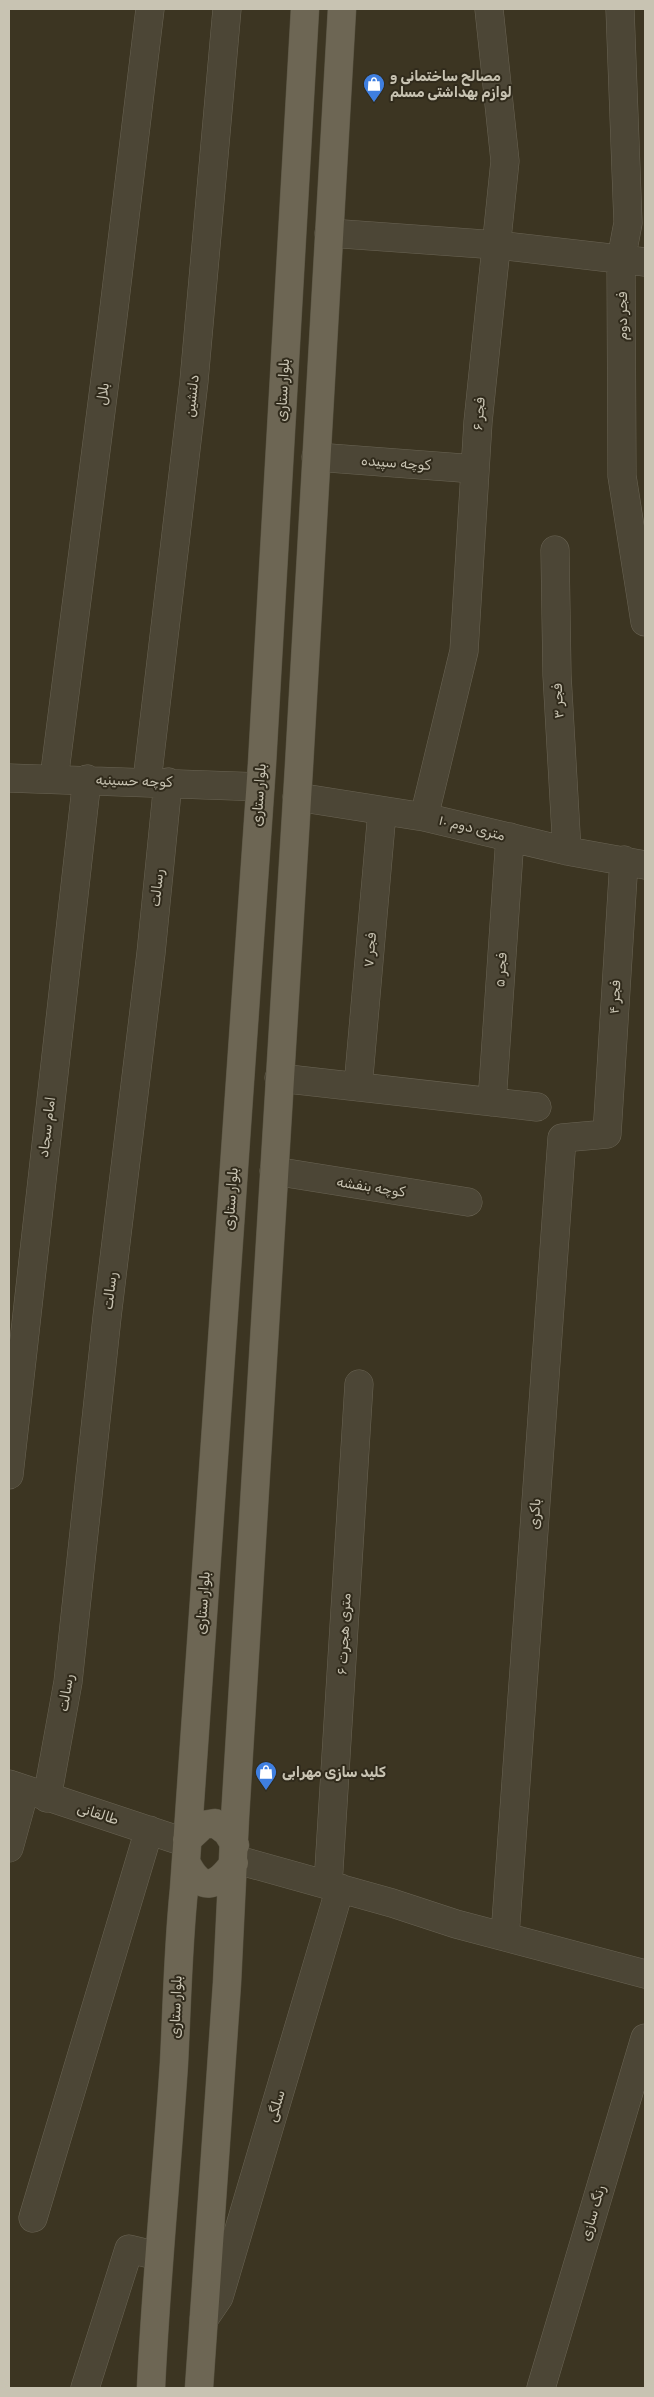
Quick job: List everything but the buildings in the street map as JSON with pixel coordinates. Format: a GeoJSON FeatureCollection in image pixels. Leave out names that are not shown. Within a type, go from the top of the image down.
{"type":"FeatureCollection","features":[{"type":"Feature","properties":{"kind":"main road","name":"بلوار ستاری"},"geometry":{"type":"LineString","coordinates":[[151,2388],[158,2256],[174,2063],[178,1942],[261,776],[305,9]]}},
{"type":"Feature","properties":{"kind":"main road"},"geometry":{"type":"LineString","coordinates":[[199,2388],[227,1983],[230,1894],[234,1855],[299,766],[342,9]]}},
{"type":"Feature","properties":{"kind":"main road"},"geometry":{"type":"LineString","coordinates":[[261,776],[270,756],[286,755],[299,766]]}},
{"type":"Feature","properties":{"kind":"main road"},"geometry":{"type":"LineString","coordinates":[[257,819],[261,826],[276,832],[283,830],[296,808]]}},
{"type":"Feature","properties":{"kind":"main road"},"geometry":{"type":"LineString","coordinates":[[215,1823],[227,1832],[234,1855],[220,1880],[214,1884],[206,1884],[194,1876],[186,1848],[203,1825],[215,1823]]}},
{"type":"Feature","properties":{"kind":"street","name":"بلال"},"geometry":{"type":"LineString","coordinates":[[54,779],[114,315],[150,9]]}},
{"type":"Feature","properties":{"kind":"street","name":"دلنشین"},"geometry":{"type":"LineString","coordinates":[[157,782],[227,9]]}},
{"type":"Feature","properties":{"kind":"street","name":"فجر ۶"},"geometry":{"type":"LineString","coordinates":[[424,817],[464,651],[475,469],[505,160],[489,9]]}},
{"type":"Feature","properties":{"kind":"street","name":"فجر دوم"},"geometry":{"type":"LineString","coordinates":[[620,9],[628,223],[633,261],[622,476],[645,622]]}},
{"type":"Feature","properties":{"kind":"street"},"geometry":{"type":"LineString","coordinates":[[329,233],[497,244],[633,261]]}},
{"type":"Feature","properties":{"kind":"street","name":"کوچه سپیده"},"geometry":{"type":"LineString","coordinates":[[316,456],[475,469]]}},
{"type":"Feature","properties":{"kind":"street","name":"فجر ۳"},"geometry":{"type":"LineString","coordinates":[[555,550],[557,675],[567,851]]}},
{"type":"Feature","properties":{"kind":"street","name":"کوچه حسینیه"},"geometry":{"type":"LineString","coordinates":[[9,778],[157,782],[261,776]]}},
{"type":"Feature","properties":{"kind":"street","name":"امام سجاد"},"geometry":{"type":"LineString","coordinates":[[9,1475],[87,779]]}},
{"type":"Feature","properties":{"kind":"street","name":"رسالت"},"geometry":{"type":"LineString","coordinates":[[9,1848],[27,1791],[68,1682],[106,1327],[151,953],[157,782]]}},
{"type":"Feature","properties":{"kind":"street","name":"۱۰ متری دوم"},"geometry":{"type":"LineString","coordinates":[[296,808],[382,812],[424,817],[567,851],[634,863]]}},
{"type":"Feature","properties":{"kind":"street","name":"فجر ۷"},"geometry":{"type":"LineString","coordinates":[[358,1087],[382,812]]}},
{"type":"Feature","properties":{"kind":"street","name":"فجر ۵"},"geometry":{"type":"LineString","coordinates":[[492,1102],[510,838]]}},
{"type":"Feature","properties":{"kind":"street","name":"فجر ۴"},"geometry":{"type":"LineString","coordinates":[[607,1134],[634,863]]}},
{"type":"Feature","properties":{"kind":"street"},"geometry":{"type":"LineString","coordinates":[[280,1078],[537,1108]]}},
{"type":"Feature","properties":{"kind":"street","name":"باکری"},"geometry":{"type":"LineString","coordinates":[[505,1936],[562,1138],[607,1134]]}},
{"type":"Feature","properties":{"kind":"street","name":"کوچه بنفشه"},"geometry":{"type":"LineString","coordinates":[[274,1172],[468,1202]]}},
{"type":"Feature","properties":{"kind":"street","name":"۶ متری هجرت"},"geometry":{"type":"LineString","coordinates":[[334,1887],[359,1384]]}},
{"type":"Feature","properties":{"kind":"street","name":"طالقانی"},"geometry":{"type":"LineString","coordinates":[[27,1791],[149,1830],[186,1848]]}},
{"type":"Feature","properties":{"kind":"street"},"geometry":{"type":"LineString","coordinates":[[33,2218],[149,1830]]}},
{"type":"Feature","properties":{"kind":"street"},"geometry":{"type":"LineString","coordinates":[[234,1855],[456,1924],[645,1974]]}},
{"type":"Feature","properties":{"kind":"street","name":"سلگی"},"geometry":{"type":"LineString","coordinates":[[204,2319],[219,2298],[334,1887]]}},
{"type":"Feature","properties":{"kind":"street","name":"رنگ سازی"},"geometry":{"type":"LineString","coordinates":[[541,2388],[645,2038]]}},
{"type":"Feature","properties":{"kind":"street"},"geometry":{"type":"LineString","coordinates":[[85,2388],[129,2249],[158,2256]]}},
{"type":"Feature","properties":{"kind":"place","name":"مصالح ساختمانی و لوازم بهداشتی مسلم"},"geometry":{"type":"Point","coordinates":[374,103]}},
{"type":"Feature","properties":{"kind":"place","name":"کلید سازی مهرابی"},"geometry":{"type":"Point","coordinates":[266,1791]}}]}
